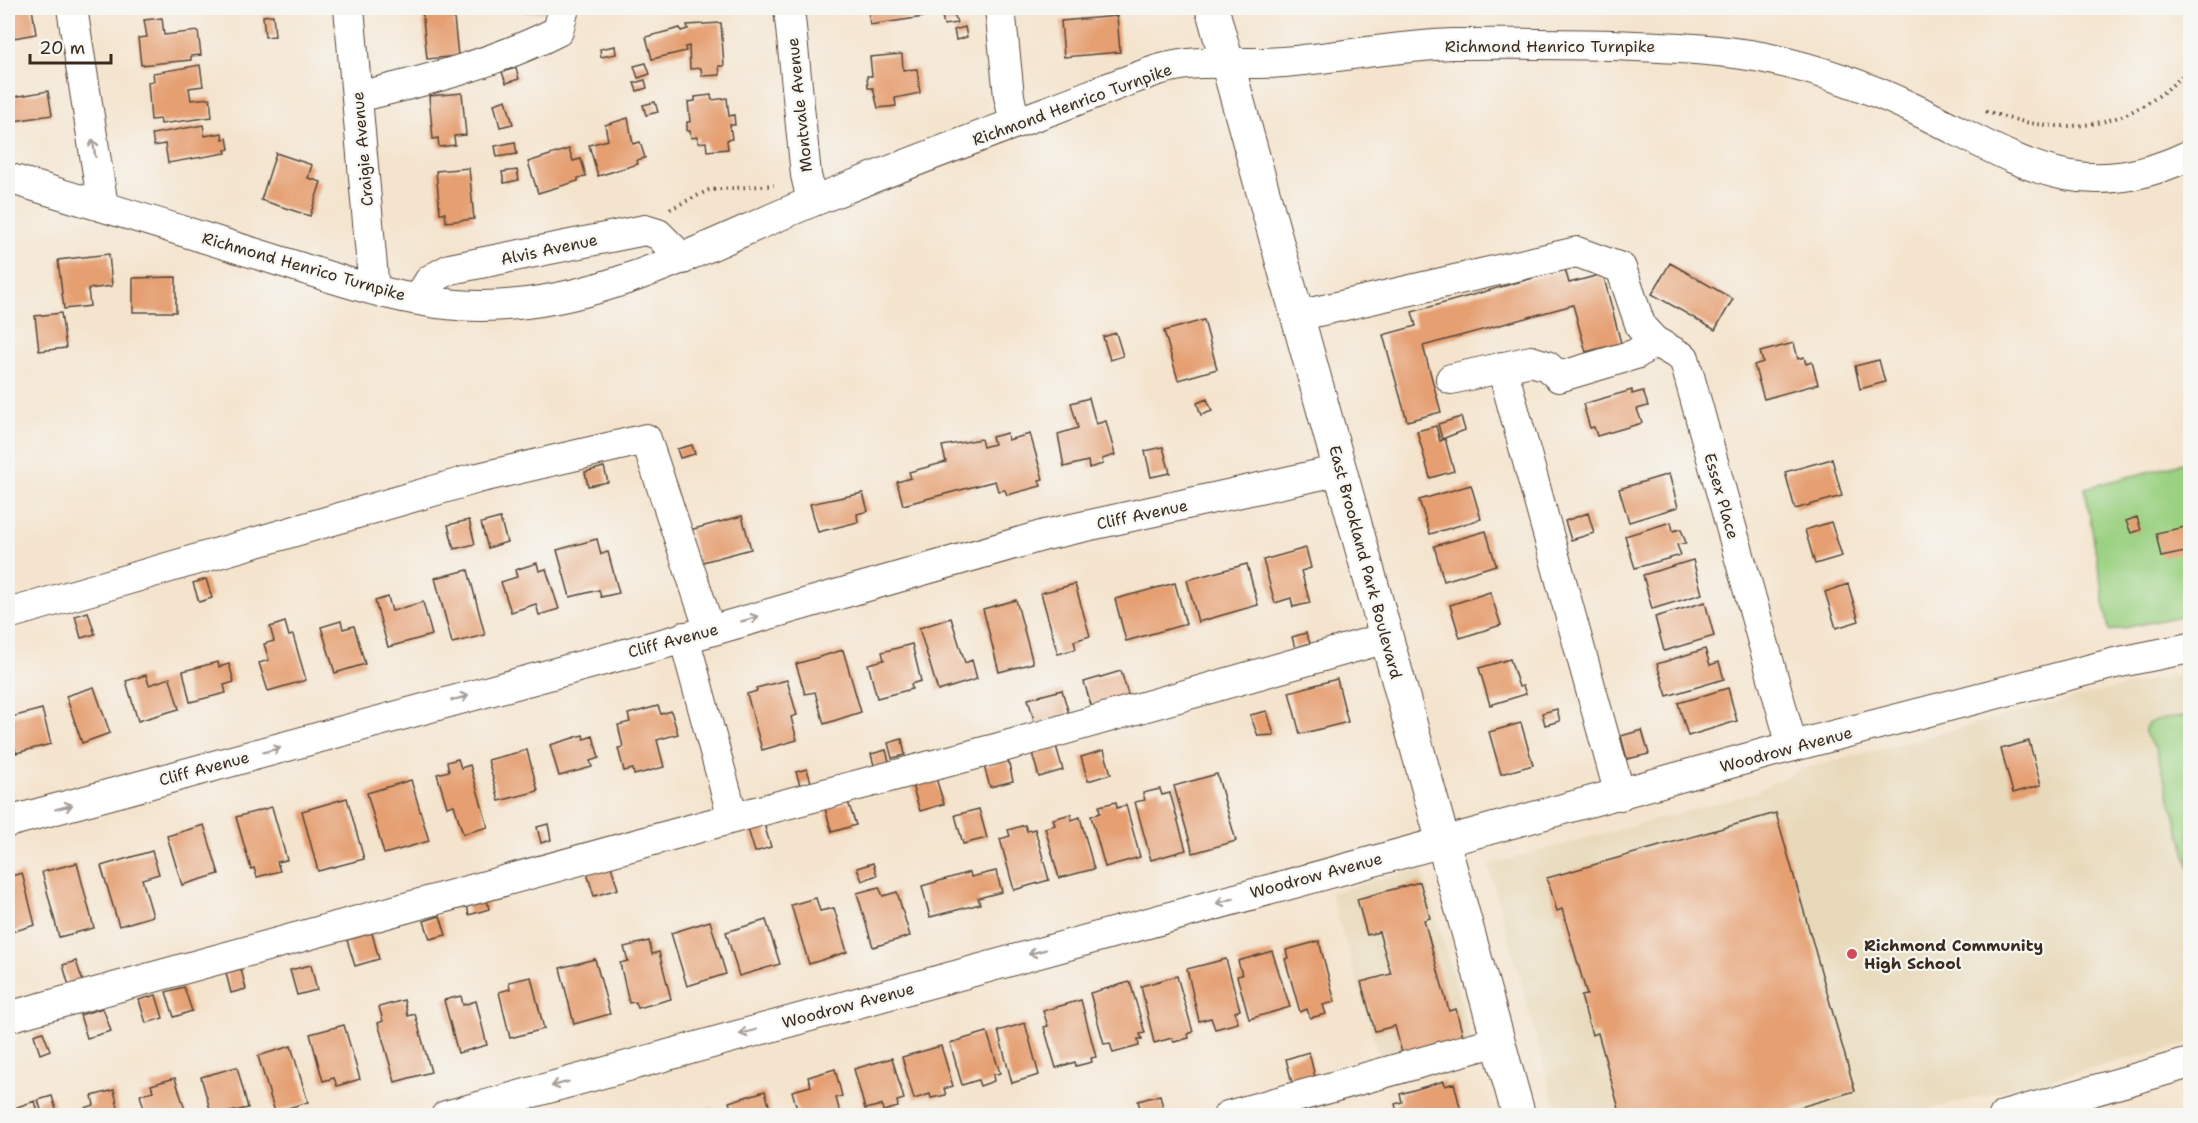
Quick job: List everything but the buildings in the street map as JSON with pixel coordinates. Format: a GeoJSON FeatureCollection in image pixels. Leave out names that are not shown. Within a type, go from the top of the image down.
{"type":"FeatureCollection","features":[{"type":"Feature","properties":{"kind":"main road","name":"East Brookland Park Boulevard"},"geometry":{"type":"LineString","coordinates":[[1212,8],[1519,1116]]}},
{"type":"Feature","properties":{"kind":"street"},"geometry":{"type":"LineString","coordinates":[[72,8],[103,206]]}},
{"type":"Feature","properties":{"kind":"street","name":"Craigie Avenue"},"geometry":{"type":"LineString","coordinates":[[350,8],[374,290]]}},
{"type":"Feature","properties":{"kind":"street"},"geometry":{"type":"LineString","coordinates":[[357,97],[439,76],[526,47],[558,31],[564,8]]}},
{"type":"Feature","properties":{"kind":"street","name":"Montvale Avenue"},"geometry":{"type":"LineString","coordinates":[[789,8],[806,175],[812,201]]}},
{"type":"Feature","properties":{"kind":"street"},"geometry":{"type":"LineString","coordinates":[[1000,8],[1009,96],[1015,123]]}},
{"type":"Feature","properties":{"kind":"street","name":"Richmond Henrico Turnpike"},"geometry":{"type":"LineString","coordinates":[[8,178],[374,290],[418,299],[484,306],[555,299],[602,287],[683,259],[812,201],[1015,123],[1157,71],[1187,63],[1288,62],[1394,48],[1445,44],[1592,45],[1709,50],[1758,57],[1843,79],[1921,112],[2006,157],[2061,176],[2105,178],[2126,176],[2160,168],[2190,155]]}},
{"type":"Feature","properties":{"kind":"street"},"geometry":{"type":"LineString","coordinates":[[645,230],[658,234],[683,259]]}},
{"type":"Feature","properties":{"kind":"street","name":"Alvis Avenue"},"geometry":{"type":"LineString","coordinates":[[418,299],[430,280],[450,269],[645,230]]}},
{"type":"Feature","properties":{"kind":"street","name":"Essex Place"},"geometry":{"type":"LineString","coordinates":[[1297,316],[1577,252],[1621,268],[1641,327],[1654,341],[1684,358],[1792,746]]}},
{"type":"Feature","properties":{"kind":"street"},"geometry":{"type":"LineString","coordinates":[[1451,379],[1531,361],[1547,366],[1559,377],[1636,354],[1654,341]]}},
{"type":"Feature","properties":{"kind":"street"},"geometry":{"type":"LineString","coordinates":[[1502,367],[1620,795]]}},
{"type":"Feature","properties":{"kind":"street"},"geometry":{"type":"LineString","coordinates":[[8,614],[478,478],[646,439],[697,634],[733,818]]}},
{"type":"Feature","properties":{"kind":"street","name":"Cliff Avenue"},"geometry":{"type":"LineString","coordinates":[[8,822],[697,634],[1045,536],[1341,470]]}},
{"type":"Feature","properties":{"kind":"street"},"geometry":{"type":"LineString","coordinates":[[8,1017],[733,818],[999,748],[1386,638]]}},
{"type":"Feature","properties":{"kind":"street","name":"Woodrow Avenue"},"geometry":{"type":"LineString","coordinates":[[446,1116],[1443,840],[1620,795],[1792,746],[2115,663],[2190,648]]}},
{"type":"Feature","properties":{"kind":"street"},"geometry":{"type":"LineString","coordinates":[[1228,1116],[1498,1041]]}},
{"type":"Feature","properties":{"kind":"street"},"geometry":{"type":"LineString","coordinates":[[2004,1116],[2190,1063]]}},
{"type":"Feature","properties":{"kind":"path"},"geometry":{"type":"LineString","coordinates":[[645,230],[675,206],[702,193],[736,186],[773,186]]}},
{"type":"Feature","properties":{"kind":"shaded area","name":"Richmond Community High School"},"geometry":{"type":"Polygon","coordinates":[[[2190,672],[2190,1043],[1907,1115],[1558,1115],[1488,865],[1754,793],[1799,770],[2090,694],[2190,672]]]}},
{"type":"Feature","properties":{"kind":"shaded area"},"geometry":{"type":"Polygon","coordinates":[[[1421,866],[1476,1057],[1387,1083],[1331,893],[1421,866]]]}},
{"type":"Feature","properties":{"kind":"green space"},"geometry":{"type":"Polygon","coordinates":[[[2190,461],[2190,614],[2109,631],[2085,488],[2190,461]]]}},
{"type":"Feature","properties":{"kind":"green space"},"geometry":{"type":"Polygon","coordinates":[[[2190,715],[2190,869],[2156,749],[2147,738],[2145,730],[2148,724],[2154,721],[2190,715]]]}},
{"type":"Feature","properties":{"kind":"place","name":"Richmond Community High School"},"geometry":{"type":"Point","coordinates":[1852,954]}}]}
